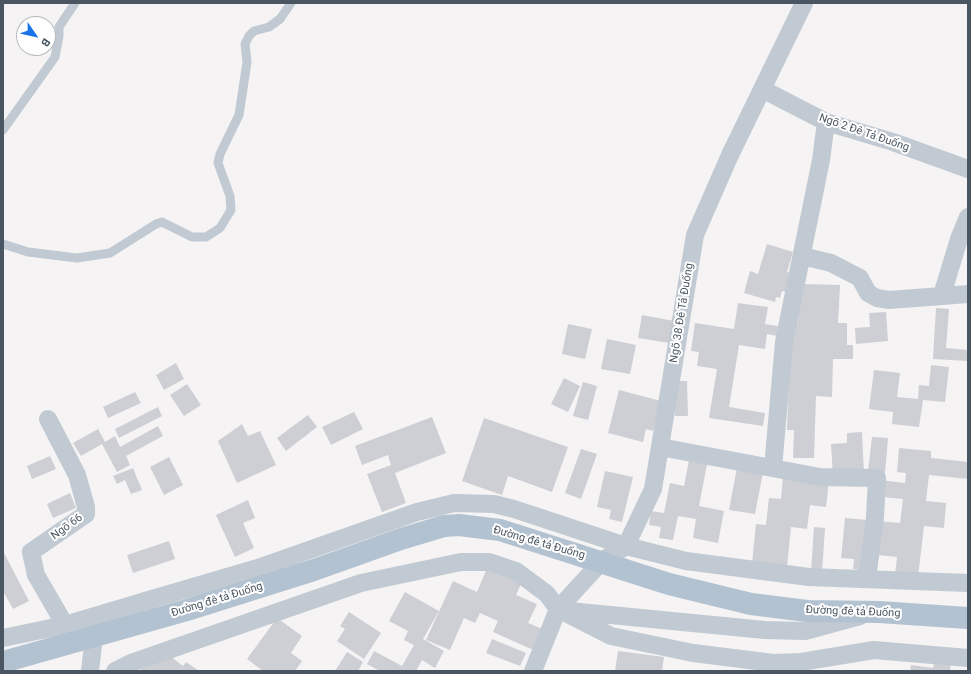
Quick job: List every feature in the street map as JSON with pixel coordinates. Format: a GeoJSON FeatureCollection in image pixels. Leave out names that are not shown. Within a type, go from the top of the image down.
{"type":"FeatureCollection","features":[{"type":"Feature","properties":{"kind":"main road","name":"Đường đê tả Đuống"},"geometry":{"type":"LineString","coordinates":[[3,662],[194,608],[314,570],[367,550],[444,526],[459,525],[500,530],[602,561],[669,584],[751,604],[807,611],[880,612],[968,618]]}},
{"type":"Feature","properties":{"kind":"street","name":"Ngõ 38 Đê Tả Đuống"},"geometry":{"type":"LineString","coordinates":[[626,546],[653,489],[695,235],[730,155],[804,3]]}},
{"type":"Feature","properties":{"kind":"street","name":"Ngõ 2 Đê Tả Đuống"},"geometry":{"type":"LineString","coordinates":[[762,89],[826,122],[893,142],[968,169]]}},
{"type":"Feature","properties":{"kind":"street"},"geometry":{"type":"LineString","coordinates":[[773,468],[784,342],[821,160],[826,122]]}},
{"type":"Feature","properties":{"kind":"street"},"geometry":{"type":"LineString","coordinates":[[942,295],[959,239],[968,217]]}},
{"type":"Feature","properties":{"kind":"street"},"geometry":{"type":"LineString","coordinates":[[802,256],[831,264],[860,278],[868,293],[877,298],[889,300],[968,294]]}},
{"type":"Feature","properties":{"kind":"street","name":"Ngõ 66"},"geometry":{"type":"LineString","coordinates":[[48,419],[77,475],[86,507],[86,514],[31,552],[36,575],[66,625]]}},
{"type":"Feature","properties":{"kind":"street"},"geometry":{"type":"LineString","coordinates":[[660,448],[820,477],[877,478],[867,579]]}},
{"type":"Feature","properties":{"kind":"street"},"geometry":{"type":"LineString","coordinates":[[3,638],[66,625],[258,568],[417,512],[454,503],[494,504],[514,509],[626,546],[686,561],[809,577],[968,583]]}},
{"type":"Feature","properties":{"kind":"street"},"geometry":{"type":"LineString","coordinates":[[533,671],[558,609],[602,561],[626,546]]}},
{"type":"Feature","properties":{"kind":"street"},"geometry":{"type":"LineString","coordinates":[[115,671],[131,663],[361,583],[462,562],[489,562],[516,571],[547,594],[558,609],[611,636],[750,666],[802,662],[874,650],[968,658]]}},
{"type":"Feature","properties":{"kind":"street"},"geometry":{"type":"LineString","coordinates":[[558,609],[765,630],[805,631],[880,612]]}},
{"type":"Feature","properties":{"kind":"street"},"geometry":{"type":"LineString","coordinates":[[90,671],[94,636]]}},
{"type":"Feature","properties":{"kind":"lane"},"geometry":{"type":"LineString","coordinates":[[3,130],[55,57],[59,27],[75,3]]}},
{"type":"Feature","properties":{"kind":"lane"},"geometry":{"type":"LineString","coordinates":[[3,244],[28,252],[77,258],[110,253],[156,224],[162,222],[192,237],[206,237],[220,228],[231,210],[228,191],[218,164],[220,154],[239,115],[247,62],[246,44],[249,36],[254,31],[269,27],[280,19],[291,3]]}},
{"type":"Feature","properties":{"kind":"building"},"geometry":{"type":"Polygon","coordinates":[[[767,244],[793,252],[787,272],[795,275],[790,293],[782,291],[780,298],[776,297],[775,302],[744,293],[750,271],[758,274],[767,244]]]}},
{"type":"Feature","properties":{"kind":"building"},"geometry":{"type":"Polygon","coordinates":[[[799,284],[840,285],[838,323],[847,323],[847,345],[853,345],[853,359],[833,359],[832,397],[816,396],[814,458],[793,458],[794,430],[787,430],[791,322],[798,322],[799,284]]]}},
{"type":"Feature","properties":{"kind":"building"},"geometry":{"type":"Polygon","coordinates":[[[738,303],[768,307],[765,324],[778,326],[777,336],[767,334],[765,349],[739,345],[729,407],[765,413],[763,426],[709,418],[717,369],[697,366],[699,352],[691,351],[695,323],[734,329],[738,303]]]}},
{"type":"Feature","properties":{"kind":"building"},"geometry":{"type":"Polygon","coordinates":[[[936,308],[949,309],[946,348],[968,350],[968,361],[933,359],[936,308]]]}},
{"type":"Feature","properties":{"kind":"building"},"geometry":{"type":"Polygon","coordinates":[[[886,312],[888,341],[856,344],[855,328],[870,327],[869,313],[886,312]]]}},
{"type":"Feature","properties":{"kind":"building"},"geometry":{"type":"Polygon","coordinates":[[[642,315],[674,321],[670,343],[638,338],[642,315]]]}},
{"type":"Feature","properties":{"kind":"building"},"geometry":{"type":"Polygon","coordinates":[[[568,324],[592,329],[585,359],[562,354],[568,324]]]}},
{"type":"Feature","properties":{"kind":"building"},"geometry":{"type":"Polygon","coordinates":[[[607,339],[636,345],[630,374],[601,369],[607,339]]]}},
{"type":"Feature","properties":{"kind":"building"},"geometry":{"type":"Polygon","coordinates":[[[176,363],[184,379],[164,390],[156,375],[176,363]]]}},
{"type":"Feature","properties":{"kind":"building"},"geometry":{"type":"Polygon","coordinates":[[[931,365],[949,367],[945,402],[923,400],[919,427],[892,424],[893,412],[869,409],[874,370],[900,373],[897,397],[918,399],[919,385],[929,386],[931,365]]]}},
{"type":"Feature","properties":{"kind":"building"},"geometry":{"type":"Polygon","coordinates":[[[564,378],[580,386],[568,412],[551,404],[564,378]]]}},
{"type":"Feature","properties":{"kind":"building"},"geometry":{"type":"Polygon","coordinates":[[[674,381],[687,381],[688,416],[675,416],[674,381]]]}},
{"type":"Feature","properties":{"kind":"building"},"geometry":{"type":"Polygon","coordinates":[[[583,382],[597,386],[588,420],[573,416],[583,382]]]}},
{"type":"Feature","properties":{"kind":"building"},"geometry":{"type":"Polygon","coordinates":[[[187,384],[201,405],[184,416],[170,395],[187,384]]]}},
{"type":"Feature","properties":{"kind":"building"},"geometry":{"type":"Polygon","coordinates":[[[619,390],[661,401],[653,431],[646,429],[643,442],[608,433],[619,390]]]}},
{"type":"Feature","properties":{"kind":"building"},"geometry":{"type":"Polygon","coordinates":[[[135,392],[141,403],[108,418],[103,407],[135,392]]]}},
{"type":"Feature","properties":{"kind":"building"},"geometry":{"type":"Polygon","coordinates":[[[158,407],[162,416],[119,438],[115,429],[158,407]]]}},
{"type":"Feature","properties":{"kind":"building"},"geometry":{"type":"Polygon","coordinates":[[[354,412],[363,429],[331,445],[322,427],[354,412]]]}},
{"type":"Feature","properties":{"kind":"building"},"geometry":{"type":"Polygon","coordinates":[[[308,415],[317,427],[286,451],[277,438],[308,415]]]}},
{"type":"Feature","properties":{"kind":"building"},"geometry":{"type":"Polygon","coordinates":[[[432,417],[446,453],[395,473],[406,503],[382,512],[367,474],[391,465],[388,455],[362,465],[355,446],[432,417]]]}},
{"type":"Feature","properties":{"kind":"building"},"geometry":{"type":"Polygon","coordinates":[[[484,418],[568,447],[552,492],[508,476],[502,495],[462,481],[484,418]]]}},
{"type":"Feature","properties":{"kind":"building"},"geometry":{"type":"Polygon","coordinates":[[[242,424],[248,436],[260,431],[276,465],[237,483],[218,441],[242,424]]]}},
{"type":"Feature","properties":{"kind":"building"},"geometry":{"type":"Polygon","coordinates":[[[158,426],[163,436],[126,456],[130,465],[117,472],[102,444],[81,456],[73,443],[98,429],[105,442],[115,436],[120,447],[158,426]]]}},
{"type":"Feature","properties":{"kind":"building"},"geometry":{"type":"Polygon","coordinates":[[[862,432],[864,474],[833,476],[831,444],[847,443],[847,433],[862,432]]]}},
{"type":"Feature","properties":{"kind":"building"},"geometry":{"type":"Polygon","coordinates":[[[872,437],[888,438],[885,473],[868,471],[872,437]]]}},
{"type":"Feature","properties":{"kind":"building"},"geometry":{"type":"Polygon","coordinates":[[[899,448],[931,451],[931,458],[968,462],[968,479],[929,475],[926,501],[946,503],[944,528],[924,526],[918,577],[895,575],[897,557],[868,554],[867,571],[853,569],[854,559],[841,558],[845,518],[900,523],[903,499],[882,497],[872,479],[905,483],[906,473],[897,472],[899,448]]]}},
{"type":"Feature","properties":{"kind":"building"},"geometry":{"type":"Polygon","coordinates":[[[581,449],[597,454],[581,499],[565,493],[581,449]]]}},
{"type":"Feature","properties":{"kind":"building"},"geometry":{"type":"Polygon","coordinates":[[[690,455],[708,459],[699,506],[724,511],[718,543],[693,538],[696,519],[678,516],[673,540],[659,538],[661,527],[649,525],[651,511],[664,513],[670,483],[684,486],[690,455]]]}},
{"type":"Feature","properties":{"kind":"building"},"geometry":{"type":"Polygon","coordinates":[[[50,456],[56,469],[32,479],[27,466],[50,456]]]}},
{"type":"Feature","properties":{"kind":"building"},"geometry":{"type":"Polygon","coordinates":[[[169,457],[183,485],[164,495],[150,467],[169,457]]]}},
{"type":"Feature","properties":{"kind":"building"},"geometry":{"type":"Polygon","coordinates":[[[737,467],[763,472],[755,514],[729,510],[737,467]]]}},
{"type":"Feature","properties":{"kind":"building"},"geometry":{"type":"Polygon","coordinates":[[[133,468],[142,490],[131,494],[125,480],[117,484],[113,476],[133,468]]]}},
{"type":"Feature","properties":{"kind":"building"},"geometry":{"type":"Polygon","coordinates":[[[605,471],[633,477],[622,522],[609,519],[611,510],[597,507],[605,471]]]}},
{"type":"Feature","properties":{"kind":"building"},"geometry":{"type":"Polygon","coordinates":[[[783,475],[829,480],[826,507],[810,505],[807,529],[791,527],[787,567],[752,563],[756,524],[766,525],[769,498],[781,499],[783,475]]]}},
{"type":"Feature","properties":{"kind":"building"},"geometry":{"type":"Polygon","coordinates":[[[70,493],[76,508],[53,518],[47,504],[70,493]]]}},
{"type":"Feature","properties":{"kind":"building"},"geometry":{"type":"Polygon","coordinates":[[[248,500],[255,518],[243,523],[254,548],[235,557],[216,515],[248,500]]]}},
{"type":"Feature","properties":{"kind":"building"},"geometry":{"type":"Polygon","coordinates":[[[814,527],[825,528],[822,573],[811,573],[814,527]]]}},
{"type":"Feature","properties":{"kind":"building"},"geometry":{"type":"Polygon","coordinates":[[[169,541],[175,559],[133,573],[127,555],[169,541]]]}},
{"type":"Feature","properties":{"kind":"building"},"geometry":{"type":"Polygon","coordinates":[[[3,551],[29,601],[13,609],[3,591],[3,551]]]}},
{"type":"Feature","properties":{"kind":"building"},"geometry":{"type":"Polygon","coordinates":[[[488,566],[522,582],[516,595],[537,604],[528,623],[547,631],[538,652],[493,632],[498,621],[480,613],[475,623],[464,618],[450,650],[426,640],[453,581],[477,592],[488,566]]]}},
{"type":"Feature","properties":{"kind":"building"},"geometry":{"type":"Polygon","coordinates":[[[405,592],[439,611],[423,639],[444,651],[435,668],[422,660],[416,671],[380,671],[367,664],[374,651],[402,666],[414,645],[404,640],[408,631],[389,621],[405,592]]]}},
{"type":"Feature","properties":{"kind":"building"},"geometry":{"type":"Polygon","coordinates":[[[349,612],[381,633],[364,659],[337,641],[345,629],[340,626],[349,612]]]}},
{"type":"Feature","properties":{"kind":"building"},"geometry":{"type":"Polygon","coordinates":[[[277,618],[302,636],[291,653],[302,661],[295,671],[263,671],[247,659],[277,618]]]}},
{"type":"Feature","properties":{"kind":"building"},"geometry":{"type":"Polygon","coordinates":[[[492,639],[526,653],[520,666],[486,653],[492,639]]]}},
{"type":"Feature","properties":{"kind":"building"},"geometry":{"type":"Polygon","coordinates":[[[618,651],[664,657],[662,671],[615,671],[618,651]]]}},
{"type":"Feature","properties":{"kind":"building"},"geometry":{"type":"Polygon","coordinates":[[[347,652],[363,662],[358,671],[335,671],[347,652]]]}},
{"type":"Feature","properties":{"kind":"building"},"geometry":{"type":"Polygon","coordinates":[[[169,655],[183,666],[186,662],[199,671],[139,671],[145,666],[169,655]]]}},
{"type":"Feature","properties":{"kind":"building"},"geometry":{"type":"Polygon","coordinates":[[[935,658],[951,660],[950,671],[910,671],[911,665],[933,668],[935,658]]]}}]}
